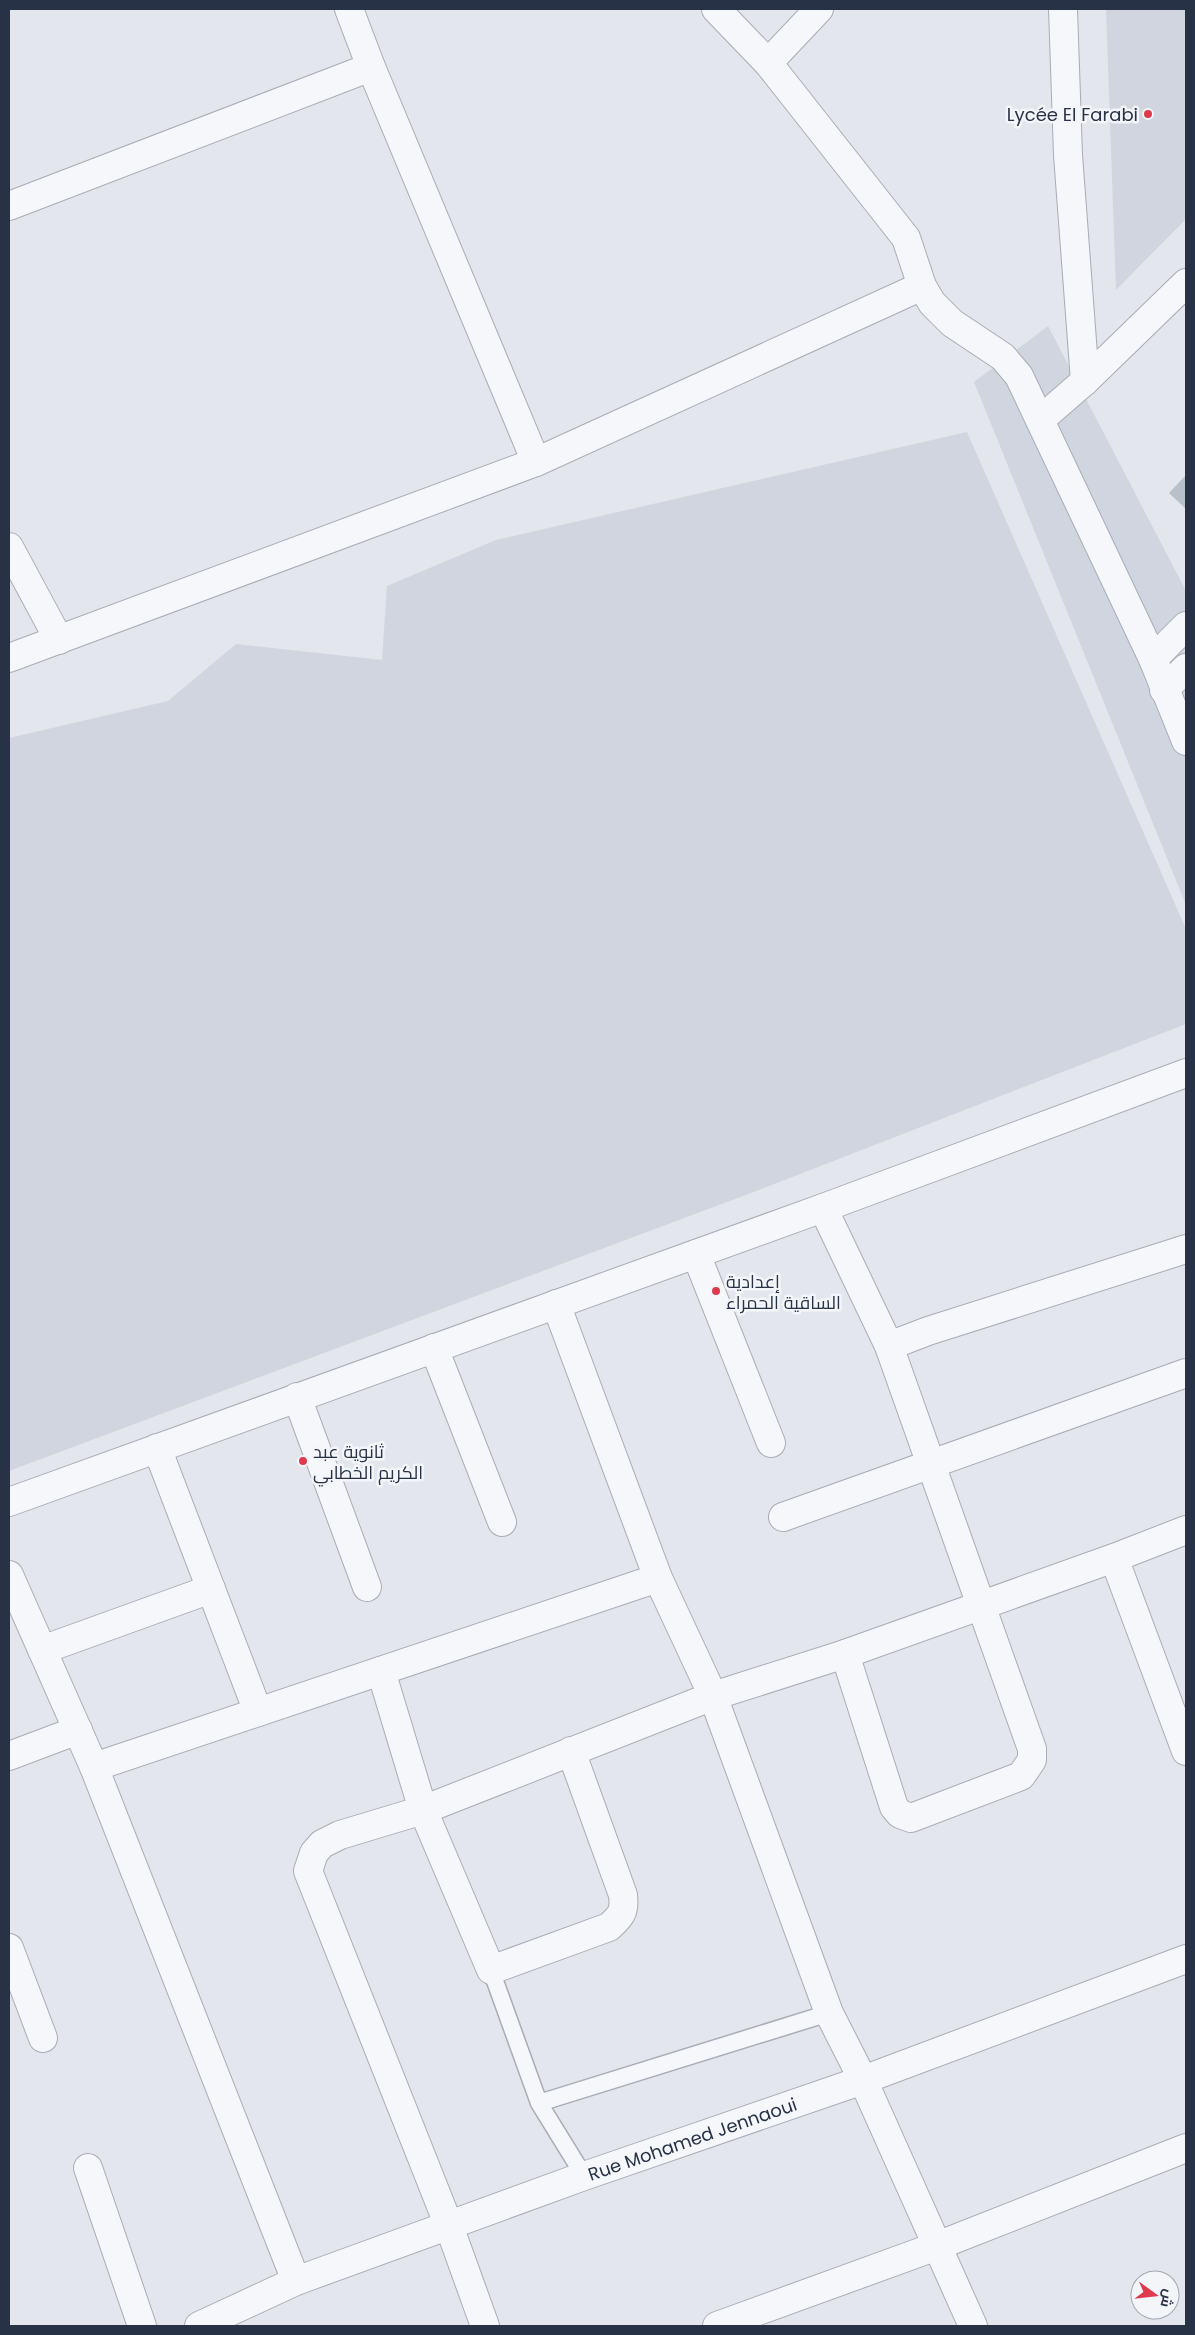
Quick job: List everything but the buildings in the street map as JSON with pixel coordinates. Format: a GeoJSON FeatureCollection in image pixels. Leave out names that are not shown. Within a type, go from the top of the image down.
{"type":"FeatureCollection","features":[{"type":"Feature","properties":{"kind":"street"},"geometry":{"type":"LineString","coordinates":[[349,9],[536,462]]}},
{"type":"Feature","properties":{"kind":"street"},"geometry":{"type":"LineString","coordinates":[[716,9],[768,63],[906,238],[922,286],[932,303],[952,323],[1003,357],[1019,376],[1153,659],[1186,741]]}},
{"type":"Feature","properties":{"kind":"street"},"geometry":{"type":"LineString","coordinates":[[768,63],[818,9]]}},
{"type":"Feature","properties":{"kind":"street"},"geometry":{"type":"LineString","coordinates":[[1063,9],[1068,155],[1085,381]]}},
{"type":"Feature","properties":{"kind":"street"},"geometry":{"type":"LineString","coordinates":[[9,206],[371,66]]}},
{"type":"Feature","properties":{"kind":"street"},"geometry":{"type":"LineString","coordinates":[[1040,420],[1085,381],[1186,283]]}},
{"type":"Feature","properties":{"kind":"street"},"geometry":{"type":"LineString","coordinates":[[9,658],[536,462],[922,286]]}},
{"type":"Feature","properties":{"kind":"street"},"geometry":{"type":"LineString","coordinates":[[9,547],[59,640]]}},
{"type":"Feature","properties":{"kind":"street"},"geometry":{"type":"LineString","coordinates":[[1153,659],[1186,626]]}},
{"type":"Feature","properties":{"kind":"street"},"geometry":{"type":"LineString","coordinates":[[1164,690],[1186,668]]}},
{"type":"Feature","properties":{"kind":"street"},"geometry":{"type":"LineString","coordinates":[[9,1502],[823,1208],[1186,1073]]}},
{"type":"Feature","properties":{"kind":"street"},"geometry":{"type":"LineString","coordinates":[[823,1208],[889,1346],[1032,1749],[1032,1760],[1021,1776],[911,1818],[900,1814],[894,1807],[845,1654]]}},
{"type":"Feature","properties":{"kind":"street"},"geometry":{"type":"LineString","coordinates":[[889,1346],[928,1331],[1186,1249]]}},
{"type":"Feature","properties":{"kind":"street"},"geometry":{"type":"LineString","coordinates":[[696,1254],[771,1443]]}},
{"type":"Feature","properties":{"kind":"street"},"geometry":{"type":"LineString","coordinates":[[556,1304],[658,1578],[713,1696],[829,2013],[863,2080],[973,2326]]}},
{"type":"Feature","properties":{"kind":"street"},"geometry":{"type":"LineString","coordinates":[[434,1348],[502,1522]]}},
{"type":"Feature","properties":{"kind":"street"},"geometry":{"type":"LineString","coordinates":[[783,1517],[1186,1373]]}},
{"type":"Feature","properties":{"kind":"street"},"geometry":{"type":"LineString","coordinates":[[298,1397],[367,1587]]}},
{"type":"Feature","properties":{"kind":"street"},"geometry":{"type":"LineString","coordinates":[[157,1448],[258,1712]]}},
{"type":"Feature","properties":{"kind":"street"},"geometry":{"type":"LineString","coordinates":[[485,2326],[449,2226],[308,1871],[314,1853],[328,1841],[340,1835],[423,1810],[713,1696],[845,1654],[1114,1558],[1186,1530]]}},
{"type":"Feature","properties":{"kind":"street"},"geometry":{"type":"LineString","coordinates":[[1114,1558],[1186,1751]]}},
{"type":"Feature","properties":{"kind":"street"},"geometry":{"type":"LineString","coordinates":[[9,1574],[94,1767],[296,2281]]}},
{"type":"Feature","properties":{"kind":"street"},"geometry":{"type":"LineString","coordinates":[[94,1767],[658,1578]]}},
{"type":"Feature","properties":{"kind":"street"},"geometry":{"type":"LineString","coordinates":[[42,1650],[211,1588]]}},
{"type":"Feature","properties":{"kind":"street"},"geometry":{"type":"LineString","coordinates":[[381,1670],[423,1810],[490,1970],[609,1927],[618,1919],[624,1908],[623,1896],[571,1751]]}},
{"type":"Feature","properties":{"kind":"street"},"geometry":{"type":"LineString","coordinates":[[9,1756],[78,1730]]}},
{"type":"Feature","properties":{"kind":"street"},"geometry":{"type":"LineString","coordinates":[[9,1948],[43,2038]]}},
{"type":"Feature","properties":{"kind":"street","name":"Rue Mohamed Jennaoui"},"geometry":{"type":"LineString","coordinates":[[200,2326],[296,2281],[584,2176],[863,2080],[1186,1959]]}},
{"type":"Feature","properties":{"kind":"street"},"geometry":{"type":"LineString","coordinates":[[717,2326],[937,2246],[1186,2148]]}},
{"type":"Feature","properties":{"kind":"street"},"geometry":{"type":"LineString","coordinates":[[88,2168],[142,2326]]}},
{"type":"Feature","properties":{"kind":"lane"},"geometry":{"type":"LineString","coordinates":[[490,1970],[539,2103],[584,2176]]}},
{"type":"Feature","properties":{"kind":"lane"},"geometry":{"type":"LineString","coordinates":[[539,2103],[829,2013]]}},
{"type":"Feature","properties":{"kind":"shaded area","name":"Lycée El Farabi"},"geometry":{"type":"Polygon","coordinates":[[[1106,9],[1186,9],[1186,219],[1116,290],[1106,9]]]}},
{"type":"Feature","properties":{"kind":"shaded area"},"geometry":{"type":"Polygon","coordinates":[[[1048,326],[1186,591],[1186,905],[974,382],[1048,326]]]}},
{"type":"Feature","properties":{"kind":"shaded area"},"geometry":{"type":"Polygon","coordinates":[[[967,432],[1186,929],[1186,1024],[751,1193],[9,1471],[9,738],[168,701],[236,644],[382,660],[387,586],[496,540],[967,432]]]}},
{"type":"Feature","properties":{"kind":"place","name":"Lycée El Farabi"},"geometry":{"type":"Point","coordinates":[1148,114]}},
{"type":"Feature","properties":{"kind":"place","name":"إعدادية الساقية الحمراء"},"geometry":{"type":"Point","coordinates":[716,1291]}},
{"type":"Feature","properties":{"kind":"place","name":"ثانوية عبد الكريم الخطابي"},"geometry":{"type":"Point","coordinates":[303,1461]}}]}
